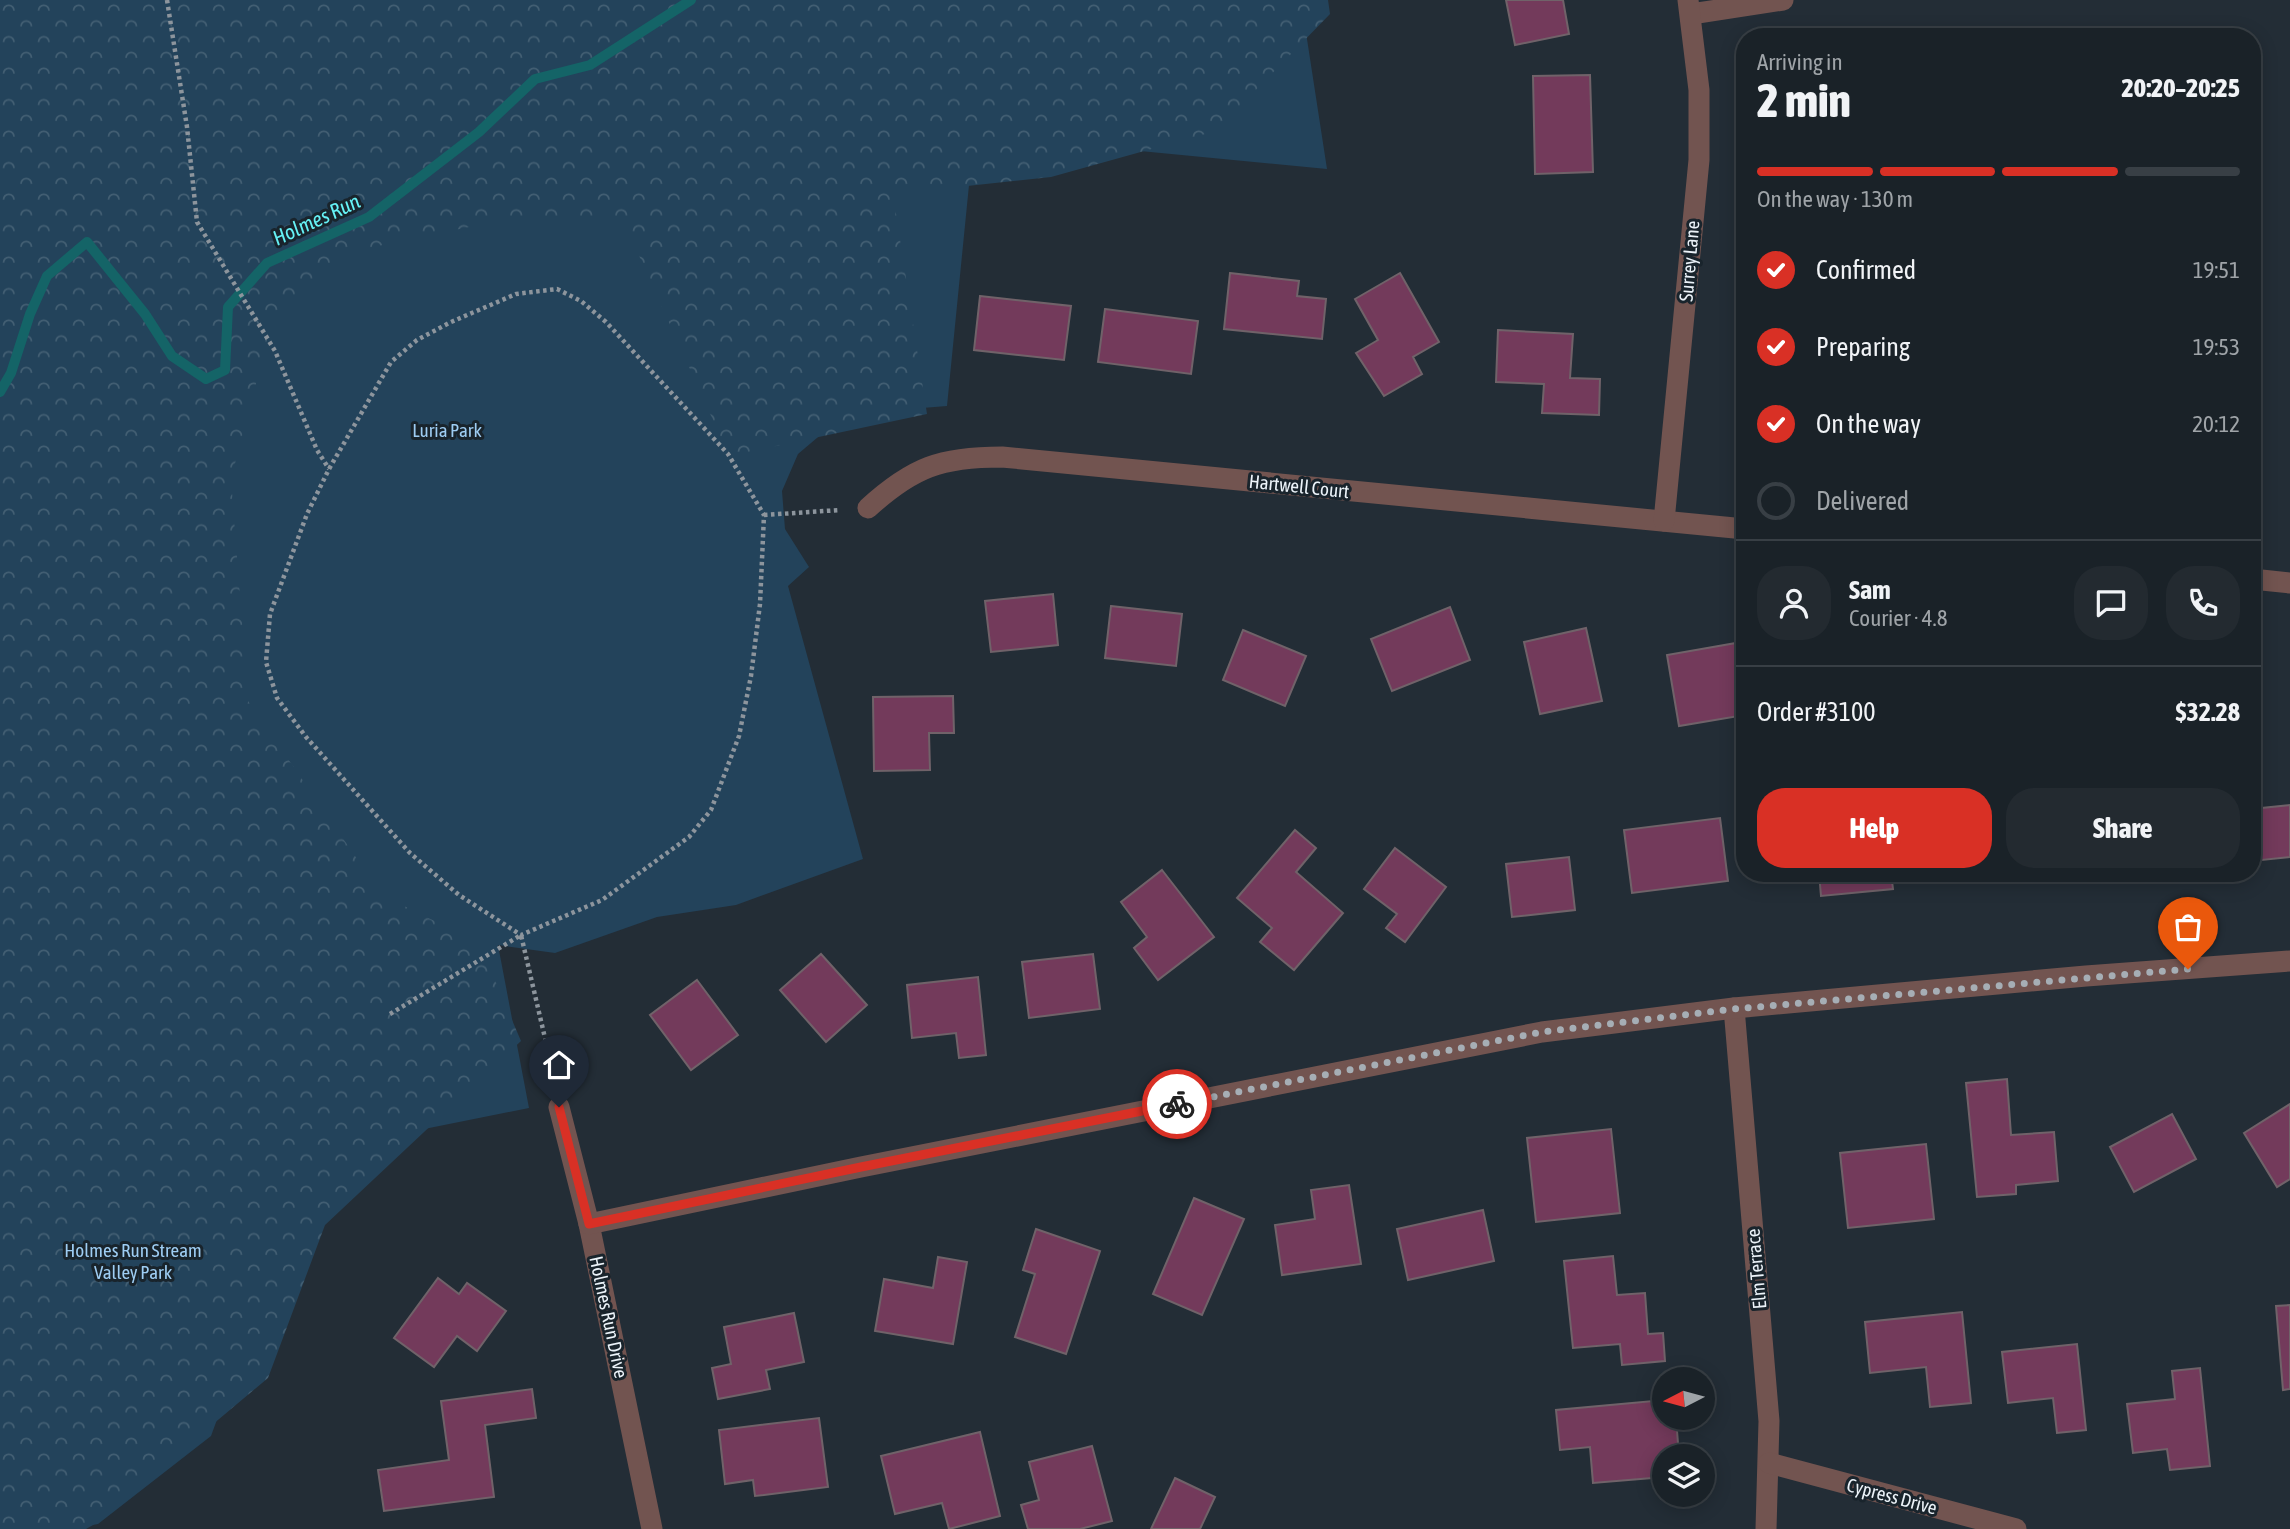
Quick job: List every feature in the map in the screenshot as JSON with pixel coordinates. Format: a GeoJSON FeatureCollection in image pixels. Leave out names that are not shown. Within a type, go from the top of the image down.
{"type":"FeatureCollection","features":[{"type":"Feature","properties":{"kind":"street"},"geometry":{"type":"LineString","coordinates":[[1690,7],[1783,0]]}},
{"type":"Feature","properties":{"kind":"street","name":"Surrey Lane"},"geometry":{"type":"LineString","coordinates":[[1664,522],[1699,160],[1699,90],[1690,7]]}},
{"type":"Feature","properties":{"kind":"street","name":"Hartwell Court"},"geometry":{"type":"LineString","coordinates":[[868,508],[894,484],[927,466],[965,457],[1002,457],[1736,529]]}},
{"type":"Feature","properties":{"kind":"street"},"geometry":{"type":"LineString","coordinates":[[2261,580],[2290,583]]}},
{"type":"Feature","properties":{"kind":"street"},"geometry":{"type":"LineString","coordinates":[[589,1224],[861,1167],[1542,1032],[1734,1009],[2086,976],[2290,961]]}},
{"type":"Feature","properties":{"kind":"street","name":"Elm Terrace"},"geometry":{"type":"LineString","coordinates":[[1734,1009],[1769,1421],[1766,1529]]}},
{"type":"Feature","properties":{"kind":"street","name":"Holmes Run Drive"},"geometry":{"type":"LineString","coordinates":[[559,1107],[589,1224],[652,1529]]}},
{"type":"Feature","properties":{"kind":"street","name":"Cypress Drive"},"geometry":{"type":"LineString","coordinates":[[1769,1464],[2016,1529]]}},
{"type":"Feature","properties":{"kind":"path"},"geometry":{"type":"LineString","coordinates":[[167,0],[187,127],[197,222],[275,351],[317,450],[329,469]]}},
{"type":"Feature","properties":{"kind":"path"},"geometry":{"type":"LineString","coordinates":[[390,1014],[521,935],[602,900],[688,837],[711,810],[739,736],[751,676],[760,604],[764,515],[728,454],[606,322],[581,301],[557,289],[516,294],[451,322],[417,340],[391,362],[329,469],[307,514],[270,614],[265,662],[277,698],[306,737],[410,853],[459,895],[521,935],[552,1061],[559,1107]]}},
{"type":"Feature","properties":{"kind":"path"},"geometry":{"type":"LineString","coordinates":[[764,515],[868,508]]}},
{"type":"Feature","properties":{"kind":"green space","name":"Luria Park"},"geometry":{"type":"Polygon","coordinates":[[[0,0],[1301,0],[1327,169],[974,135],[947,406],[885,411],[824,432],[798,454],[782,491],[785,529],[809,567],[788,586],[863,859],[736,905],[657,917],[555,953],[498,945],[529,1108],[250,1164],[258,1308],[211,1436],[98,1524],[72,1529],[0,1529],[0,0]]]}},
{"type":"Feature","properties":{"kind":"green space","name":"Holmes Run Stream Valley Park"},"geometry":{"type":"Polygon","coordinates":[[[0,0],[1328,0],[1330,14],[1216,131],[1051,177],[893,194],[927,414],[729,456],[623,220],[513,218],[354,251],[272,322],[231,479],[248,701],[382,895],[479,943],[521,1041],[325,1225],[268,1378],[86,1529],[0,1529],[0,0]]]}},
{"type":"Feature","properties":{"kind":"building"},"geometry":{"type":"Polygon","coordinates":[[[1506,0],[1563,0],[1569,34],[1515,45],[1506,0]]]}},
{"type":"Feature","properties":{"kind":"building"},"geometry":{"type":"Polygon","coordinates":[[[1590,75],[1593,172],[1535,174],[1533,76],[1590,75]]]}},
{"type":"Feature","properties":{"kind":"building"},"geometry":{"type":"Polygon","coordinates":[[[1230,273],[1299,281],[1297,296],[1326,299],[1322,339],[1224,329],[1230,273]]]}},
{"type":"Feature","properties":{"kind":"building"},"geometry":{"type":"Polygon","coordinates":[[[1400,273],[1439,342],[1413,357],[1422,374],[1384,396],[1356,353],[1378,340],[1355,299],[1400,273]]]}},
{"type":"Feature","properties":{"kind":"building"},"geometry":{"type":"Polygon","coordinates":[[[980,296],[1071,306],[1064,360],[974,350],[980,296]]]}},
{"type":"Feature","properties":{"kind":"building"},"geometry":{"type":"Polygon","coordinates":[[[1105,309],[1198,321],[1191,374],[1098,362],[1105,309]]]}},
{"type":"Feature","properties":{"kind":"building"},"geometry":{"type":"Polygon","coordinates":[[[1498,330],[1573,334],[1570,378],[1600,379],[1599,415],[1542,413],[1544,384],[1496,382],[1498,330]]]}},
{"type":"Feature","properties":{"kind":"building"},"geometry":{"type":"Polygon","coordinates":[[[1053,594],[1058,645],[991,652],[985,601],[1053,594]]]}},
{"type":"Feature","properties":{"kind":"building"},"geometry":{"type":"Polygon","coordinates":[[[1111,606],[1182,614],[1176,666],[1105,658],[1111,606]]]}},
{"type":"Feature","properties":{"kind":"building"},"geometry":{"type":"Polygon","coordinates":[[[1450,607],[1470,660],[1392,691],[1371,639],[1450,607]]]}},
{"type":"Feature","properties":{"kind":"building"},"geometry":{"type":"Polygon","coordinates":[[[1586,628],[1602,701],[1540,714],[1524,642],[1586,628]]]}},
{"type":"Feature","properties":{"kind":"building"},"geometry":{"type":"Polygon","coordinates":[[[1243,630],[1306,656],[1285,706],[1223,680],[1243,630]]]}},
{"type":"Feature","properties":{"kind":"building"},"geometry":{"type":"Polygon","coordinates":[[[1736,643],[1736,716],[1679,726],[1667,655],[1736,643]]]}},
{"type":"Feature","properties":{"kind":"building"},"geometry":{"type":"Polygon","coordinates":[[[953,696],[954,733],[929,733],[930,770],[874,771],[873,697],[953,696]]]}},
{"type":"Feature","properties":{"kind":"building"},"geometry":{"type":"Polygon","coordinates":[[[2290,805],[2290,857],[2261,860],[2261,808],[2290,805]]]}},
{"type":"Feature","properties":{"kind":"building"},"geometry":{"type":"Polygon","coordinates":[[[1720,818],[1728,881],[1632,893],[1624,830],[1720,818]]]}},
{"type":"Feature","properties":{"kind":"building"},"geometry":{"type":"Polygon","coordinates":[[[1295,830],[1316,848],[1296,872],[1343,913],[1294,970],[1260,942],[1272,928],[1237,898],[1295,830]]]}},
{"type":"Feature","properties":{"kind":"building"},"geometry":{"type":"Polygon","coordinates":[[[1395,848],[1446,887],[1405,942],[1386,928],[1397,914],[1364,889],[1395,848]]]}},
{"type":"Feature","properties":{"kind":"building"},"geometry":{"type":"Polygon","coordinates":[[[1569,857],[1575,910],[1512,917],[1506,864],[1569,857]]]}},
{"type":"Feature","properties":{"kind":"building"},"geometry":{"type":"Polygon","coordinates":[[[1162,870],[1214,937],[1158,980],[1134,948],[1147,937],[1121,902],[1162,870]]]}},
{"type":"Feature","properties":{"kind":"building"},"geometry":{"type":"Polygon","coordinates":[[[1820,882],[1892,882],[1893,889],[1821,896],[1820,882]]]}},
{"type":"Feature","properties":{"kind":"building"},"geometry":{"type":"Polygon","coordinates":[[[821,954],[867,1005],[826,1042],[780,990],[821,954]]]}},
{"type":"Feature","properties":{"kind":"building"},"geometry":{"type":"Polygon","coordinates":[[[1093,954],[1100,1009],[1029,1018],[1022,962],[1093,954]]]}},
{"type":"Feature","properties":{"kind":"building"},"geometry":{"type":"Polygon","coordinates":[[[978,977],[986,1055],[959,1058],[956,1033],[912,1038],[907,985],[978,977]]]}},
{"type":"Feature","properties":{"kind":"building"},"geometry":{"type":"Polygon","coordinates":[[[697,980],[738,1035],[691,1070],[650,1015],[697,980]]]}},
{"type":"Feature","properties":{"kind":"building"},"geometry":{"type":"Polygon","coordinates":[[[2007,1079],[2011,1135],[2054,1132],[2058,1181],[2016,1185],[2016,1194],[1977,1197],[1966,1083],[2007,1079]]]}},
{"type":"Feature","properties":{"kind":"building"},"geometry":{"type":"Polygon","coordinates":[[[2290,1104],[2290,1179],[2277,1187],[2244,1133],[2290,1104]]]}},
{"type":"Feature","properties":{"kind":"building"},"geometry":{"type":"Polygon","coordinates":[[[2172,1114],[2196,1159],[2134,1192],[2110,1147],[2172,1114]]]}},
{"type":"Feature","properties":{"kind":"building"},"geometry":{"type":"Polygon","coordinates":[[[1611,1129],[1620,1213],[1536,1222],[1527,1138],[1611,1129]]]}},
{"type":"Feature","properties":{"kind":"building"},"geometry":{"type":"Polygon","coordinates":[[[1926,1144],[1934,1219],[1848,1228],[1840,1153],[1926,1144]]]}},
{"type":"Feature","properties":{"kind":"building"},"geometry":{"type":"Polygon","coordinates":[[[1349,1185],[1361,1264],[1282,1275],[1275,1225],[1315,1219],[1311,1190],[1349,1185]]]}},
{"type":"Feature","properties":{"kind":"building"},"geometry":{"type":"Polygon","coordinates":[[[1194,1198],[1244,1219],[1202,1315],[1153,1294],[1194,1198]]]}},
{"type":"Feature","properties":{"kind":"building"},"geometry":{"type":"Polygon","coordinates":[[[1483,1210],[1494,1261],[1408,1280],[1397,1229],[1483,1210]]]}},
{"type":"Feature","properties":{"kind":"building"},"geometry":{"type":"Polygon","coordinates":[[[1036,1229],[1100,1251],[1066,1354],[1015,1337],[1035,1274],[1023,1270],[1036,1229]]]}},
{"type":"Feature","properties":{"kind":"building"},"geometry":{"type":"Polygon","coordinates":[[[1613,1256],[1617,1295],[1645,1293],[1648,1334],[1663,1333],[1665,1361],[1622,1365],[1620,1344],[1573,1348],[1564,1261],[1613,1256]]]}},
{"type":"Feature","properties":{"kind":"building"},"geometry":{"type":"Polygon","coordinates":[[[938,1257],[967,1262],[953,1344],[875,1331],[884,1279],[933,1288],[938,1257]]]}},
{"type":"Feature","properties":{"kind":"building"},"geometry":{"type":"Polygon","coordinates":[[[438,1278],[459,1294],[467,1283],[506,1311],[477,1351],[457,1336],[434,1367],[394,1338],[438,1278]]]}},
{"type":"Feature","properties":{"kind":"building"},"geometry":{"type":"Polygon","coordinates":[[[2290,1305],[2290,1389],[2283,1390],[2276,1306],[2290,1305]]]}},
{"type":"Feature","properties":{"kind":"building"},"geometry":{"type":"Polygon","coordinates":[[[1962,1312],[1971,1403],[1930,1407],[1926,1367],[1870,1373],[1865,1322],[1962,1312]]]}},
{"type":"Feature","properties":{"kind":"building"},"geometry":{"type":"Polygon","coordinates":[[[794,1313],[804,1362],[766,1370],[770,1389],[718,1399],[712,1368],[731,1364],[724,1327],[794,1313]]]}},
{"type":"Feature","properties":{"kind":"building"},"geometry":{"type":"Polygon","coordinates":[[[2077,1344],[2086,1430],[2057,1433],[2053,1398],[2008,1403],[2002,1352],[2077,1344]]]}},
{"type":"Feature","properties":{"kind":"building"},"geometry":{"type":"Polygon","coordinates":[[[2200,1368],[2210,1466],[2170,1470],[2167,1449],[2133,1453],[2127,1404],[2175,1399],[2172,1371],[2200,1368]]]}},
{"type":"Feature","properties":{"kind":"building"},"geometry":{"type":"Polygon","coordinates":[[[532,1389],[536,1418],[485,1425],[494,1497],[384,1511],[378,1470],[449,1460],[441,1401],[532,1389]]]}},
{"type":"Feature","properties":{"kind":"building"},"geometry":{"type":"Polygon","coordinates":[[[1652,1401],[1652,1430],[1677,1430],[1678,1444],[1652,1444],[1652,1478],[1593,1483],[1590,1447],[1560,1450],[1556,1410],[1652,1401]]]}},
{"type":"Feature","properties":{"kind":"building"},"geometry":{"type":"Polygon","coordinates":[[[819,1418],[828,1487],[755,1496],[753,1480],[725,1484],[719,1430],[819,1418]]]}},
{"type":"Feature","properties":{"kind":"building"},"geometry":{"type":"Polygon","coordinates":[[[980,1432],[1000,1516],[949,1529],[942,1503],[895,1514],[881,1456],[980,1432]]]}},
{"type":"Feature","properties":{"kind":"building"},"geometry":{"type":"Polygon","coordinates":[[[1092,1446],[1112,1521],[1080,1529],[1028,1529],[1021,1505],[1039,1500],[1029,1462],[1092,1446]]]}},
{"type":"Feature","properties":{"kind":"building"},"geometry":{"type":"Polygon","coordinates":[[[1175,1478],[1215,1497],[1200,1529],[1151,1529],[1175,1478]]]}},
{"type":"Feature","properties":{"kind":"waterway","name":"Holmes Run"},"geometry":{"type":"LineString","coordinates":[[0,392],[11,373],[30,314],[47,276],[87,242],[145,314],[172,356],[206,379],[225,370],[228,307],[267,263],[369,217],[479,132],[535,79],[590,65],[691,0]]}},
{"type":"Feature","properties":{"kind":"way so far"},"geometry":{"type":"LineString","coordinates":[[1177,1104],[1542,1032],[1734,1009],[2188,969]]}},
{"type":"Feature","properties":{"kind":"route"},"geometry":{"type":"LineString","coordinates":[[559,1107],[589,1224],[1177,1104]]}}]}
